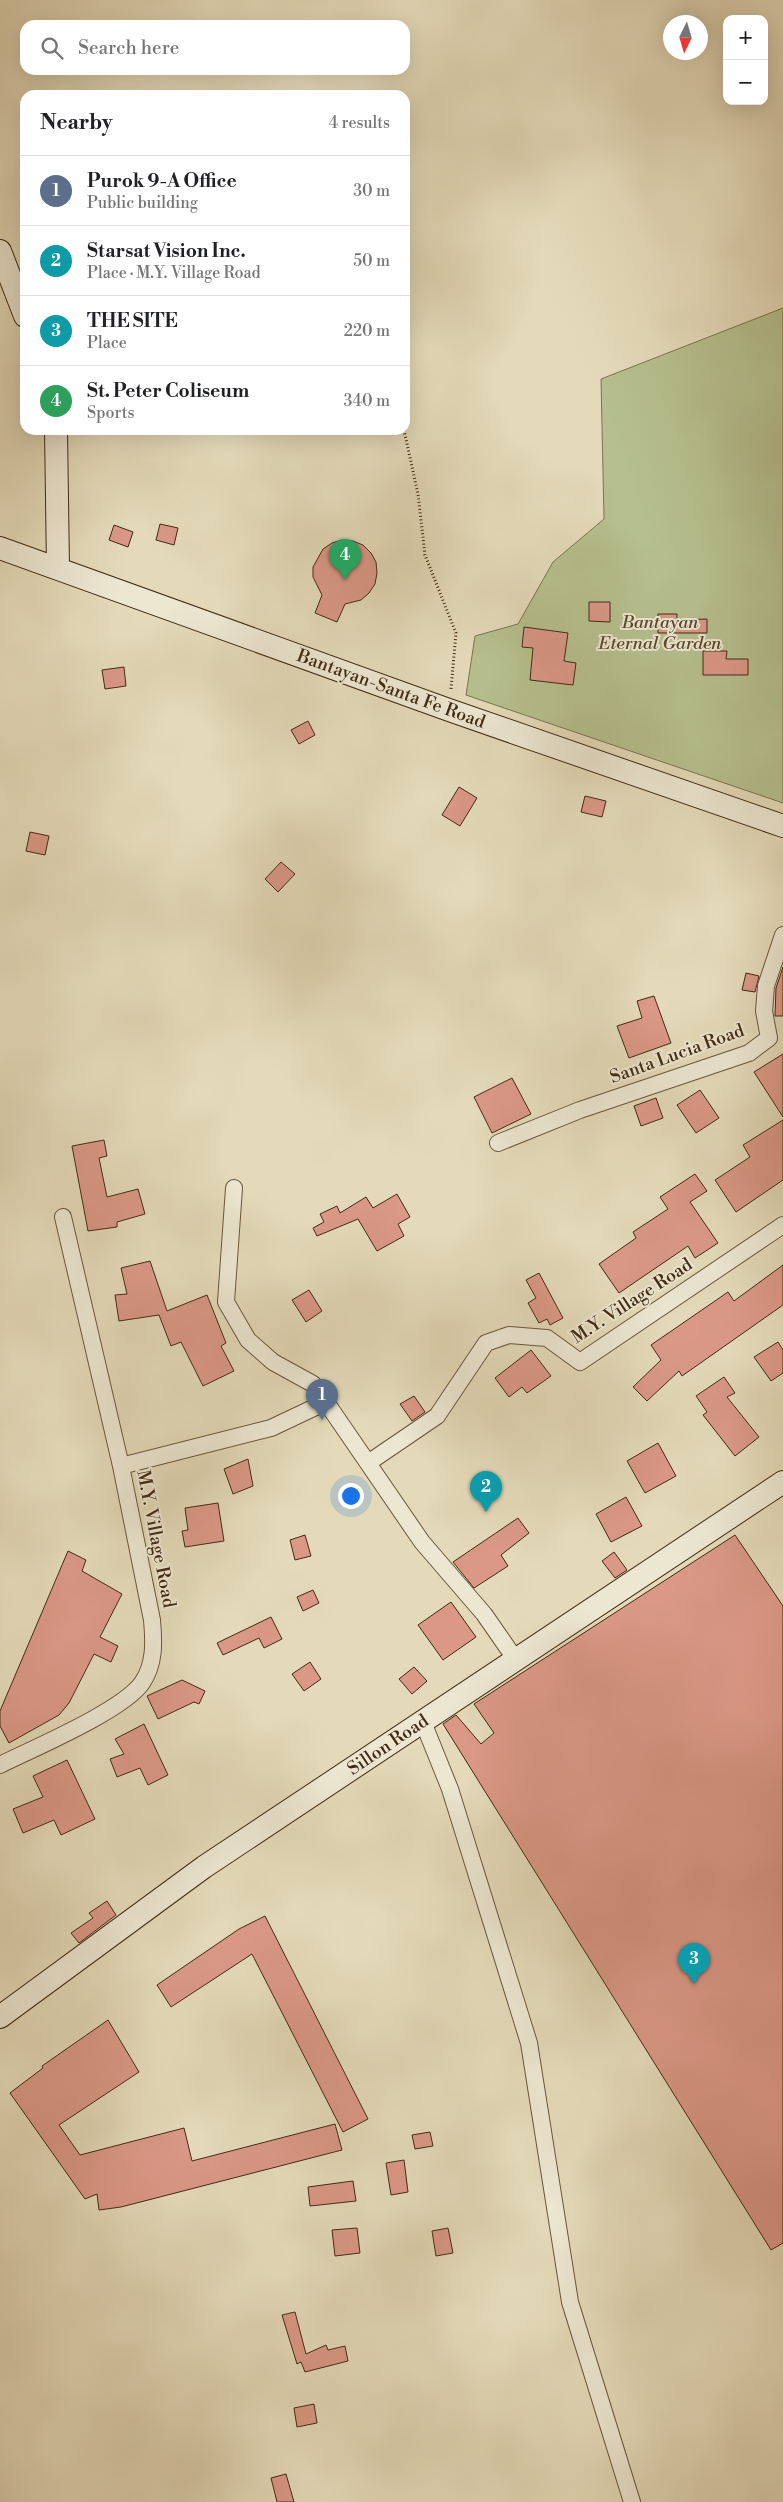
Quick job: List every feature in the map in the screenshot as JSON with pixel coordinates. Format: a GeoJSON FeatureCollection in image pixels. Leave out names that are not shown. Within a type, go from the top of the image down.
{"type":"FeatureCollection","features":[{"type":"Feature","properties":{"kind":"main road"},"geometry":{"type":"LineString","coordinates":[[0,251],[20,303]]}},
{"type":"Feature","properties":{"kind":"main road"},"geometry":{"type":"LineString","coordinates":[[56,435],[58,568]]}},
{"type":"Feature","properties":{"kind":"main road","name":"Bantayan-Santa Fe Road"},"geometry":{"type":"LineString","coordinates":[[0,548],[449,710],[783,826]]}},
{"type":"Feature","properties":{"kind":"main road","name":"Sillon Road"},"geometry":{"type":"LineString","coordinates":[[0,2017],[204,1867],[783,1482]]}},
{"type":"Feature","properties":{"kind":"street","name":"Santa Lucia Road"},"geometry":{"type":"LineString","coordinates":[[498,1143],[580,1110],[749,1053],[769,1038],[764,1011],[766,986],[783,934]]}},
{"type":"Feature","properties":{"kind":"street"},"geometry":{"type":"LineString","coordinates":[[234,1188],[226,1302],[248,1340],[273,1362],[313,1384],[422,1542],[484,1614],[516,1660]]}},
{"type":"Feature","properties":{"kind":"street"},"geometry":{"type":"LineString","coordinates":[[63,1217],[121,1466]]}},
{"type":"Feature","properties":{"kind":"street","name":"M.Y. Village Road"},"geometry":{"type":"LineString","coordinates":[[368,1463],[437,1416],[486,1343],[509,1335],[547,1338],[580,1362],[783,1225]]}},
{"type":"Feature","properties":{"kind":"street","name":"M.Y. Village Road"},"geometry":{"type":"LineString","coordinates":[[0,1765],[108,1710],[128,1697],[141,1683],[150,1665],[154,1645],[152,1620],[121,1466],[271,1428],[326,1402]]}},
{"type":"Feature","properties":{"kind":"street"},"geometry":{"type":"LineString","coordinates":[[424,1722],[450,1789],[529,2043],[570,2302],[632,2502]]}},
{"type":"Feature","properties":{"kind":"path"},"geometry":{"type":"LineString","coordinates":[[405,435],[418,494],[425,554],[456,633],[449,710]]}},
{"type":"Feature","properties":{"kind":"green space","name":"Bantayan Eternal Garden"},"geometry":{"type":"Polygon","coordinates":[[[783,308],[783,803],[466,695],[475,636],[518,624],[553,562],[604,519],[601,379],[783,308]]]}},
{"type":"Feature","properties":{"kind":"building"},"geometry":{"type":"Polygon","coordinates":[[[160,524],[178,528],[174,545],[156,540],[160,524]]]}},
{"type":"Feature","properties":{"kind":"building"},"geometry":{"type":"Polygon","coordinates":[[[114,525],[133,532],[128,547],[109,540],[114,525]]]}},
{"type":"Feature","properties":{"kind":"building"},"geometry":{"type":"Polygon","coordinates":[[[342,540],[353,541],[363,545],[376,562],[377,573],[375,584],[369,593],[361,600],[345,604],[337,622],[315,613],[322,595],[313,577],[313,567],[323,549],[332,543],[342,540]]]}},
{"type":"Feature","properties":{"kind":"building"},"geometry":{"type":"Polygon","coordinates":[[[589,602],[610,602],[610,622],[589,621],[589,602]]]}},
{"type":"Feature","properties":{"kind":"building"},"geometry":{"type":"Polygon","coordinates":[[[658,614],[677,614],[677,620],[707,619],[707,633],[658,633],[658,614]]]}},
{"type":"Feature","properties":{"kind":"building"},"geometry":{"type":"Polygon","coordinates":[[[524,627],[568,633],[564,661],[576,663],[573,685],[530,680],[533,648],[522,647],[524,627]]]}},
{"type":"Feature","properties":{"kind":"building"},"geometry":{"type":"Polygon","coordinates":[[[703,651],[727,651],[726,659],[748,659],[748,675],[703,675],[703,651]]]}},
{"type":"Feature","properties":{"kind":"building"},"geometry":{"type":"Polygon","coordinates":[[[124,667],[126,686],[105,689],[102,670],[124,667]]]}},
{"type":"Feature","properties":{"kind":"building"},"geometry":{"type":"Polygon","coordinates":[[[308,721],[315,735],[299,744],[291,730],[308,721]]]}},
{"type":"Feature","properties":{"kind":"building"},"geometry":{"type":"Polygon","coordinates":[[[459,787],[477,798],[460,826],[442,815],[459,787]]]}},
{"type":"Feature","properties":{"kind":"building"},"geometry":{"type":"Polygon","coordinates":[[[585,796],[606,801],[602,817],[581,812],[585,796]]]}},
{"type":"Feature","properties":{"kind":"building"},"geometry":{"type":"Polygon","coordinates":[[[30,832],[49,836],[45,855],[26,851],[30,832]]]}},
{"type":"Feature","properties":{"kind":"building"},"geometry":{"type":"Polygon","coordinates":[[[281,862],[295,874],[278,892],[265,879],[281,862]]]}},
{"type":"Feature","properties":{"kind":"building"},"geometry":{"type":"Polygon","coordinates":[[[783,967],[783,1016],[775,1016],[776,988],[783,967]]]}},
{"type":"Feature","properties":{"kind":"building"},"geometry":{"type":"Polygon","coordinates":[[[746,973],[759,976],[755,992],[742,990],[746,973]]]}},
{"type":"Feature","properties":{"kind":"building"},"geometry":{"type":"Polygon","coordinates":[[[654,996],[671,1043],[629,1058],[617,1026],[642,1018],[637,1001],[654,996]]]}},
{"type":"Feature","properties":{"kind":"building"},"geometry":{"type":"Polygon","coordinates":[[[783,1054],[783,1117],[754,1072],[783,1054]]]}},
{"type":"Feature","properties":{"kind":"building"},"geometry":{"type":"Polygon","coordinates":[[[512,1078],[531,1114],[492,1133],[474,1097],[512,1078]]]}},
{"type":"Feature","properties":{"kind":"building"},"geometry":{"type":"Polygon","coordinates":[[[700,1090],[719,1118],[696,1133],[677,1105],[700,1090]]]}},
{"type":"Feature","properties":{"kind":"building"},"geometry":{"type":"Polygon","coordinates":[[[656,1098],[663,1118],[641,1126],[634,1106],[656,1098]]]}},
{"type":"Feature","properties":{"kind":"building"},"geometry":{"type":"Polygon","coordinates":[[[783,1120],[783,1180],[736,1212],[715,1180],[750,1157],[743,1145],[783,1120]]]}},
{"type":"Feature","properties":{"kind":"building"},"geometry":{"type":"Polygon","coordinates":[[[104,1140],[107,1156],[99,1158],[107,1197],[138,1189],[145,1214],[117,1222],[117,1227],[88,1231],[72,1146],[104,1140]]]}},
{"type":"Feature","properties":{"kind":"building"},"geometry":{"type":"Polygon","coordinates":[[[695,1174],[707,1191],[690,1202],[718,1243],[695,1258],[688,1246],[619,1293],[599,1264],[636,1238],[633,1232],[668,1209],[660,1197],[695,1174]]]}},
{"type":"Feature","properties":{"kind":"building"},"geometry":{"type":"Polygon","coordinates":[[[397,1194],[410,1217],[398,1224],[404,1236],[377,1251],[358,1219],[317,1236],[313,1228],[324,1222],[320,1214],[337,1206],[340,1213],[366,1197],[373,1208],[397,1194]]]}},
{"type":"Feature","properties":{"kind":"building"},"geometry":{"type":"Polygon","coordinates":[[[150,1261],[167,1311],[207,1295],[226,1343],[221,1346],[234,1371],[203,1386],[181,1342],[171,1346],[159,1315],[119,1321],[115,1295],[127,1294],[121,1268],[150,1261]]]}},
{"type":"Feature","properties":{"kind":"building"},"geometry":{"type":"Polygon","coordinates":[[[783,1265],[783,1305],[682,1376],[679,1371],[647,1401],[633,1387],[661,1360],[651,1345],[728,1292],[734,1301],[783,1265]]]}},
{"type":"Feature","properties":{"kind":"building"},"geometry":{"type":"Polygon","coordinates":[[[539,1273],[563,1318],[550,1325],[547,1319],[539,1323],[528,1303],[536,1298],[526,1280],[539,1273]]]}},
{"type":"Feature","properties":{"kind":"building"},"geometry":{"type":"Polygon","coordinates":[[[309,1290],[322,1311],[306,1322],[292,1300],[309,1290]]]}},
{"type":"Feature","properties":{"kind":"building"},"geometry":{"type":"Polygon","coordinates":[[[778,1342],[783,1350],[783,1373],[771,1381],[754,1357],[778,1342]]]}},
{"type":"Feature","properties":{"kind":"building"},"geometry":{"type":"Polygon","coordinates":[[[531,1350],[551,1376],[527,1393],[522,1387],[509,1397],[495,1378],[531,1350]]]}},
{"type":"Feature","properties":{"kind":"building"},"geometry":{"type":"Polygon","coordinates":[[[724,1377],[735,1393],[727,1397],[759,1437],[735,1456],[703,1415],[707,1412],[696,1396],[724,1377]]]}},
{"type":"Feature","properties":{"kind":"building"},"geometry":{"type":"Polygon","coordinates":[[[414,1396],[425,1412],[412,1421],[400,1404],[414,1396]]]}},
{"type":"Feature","properties":{"kind":"building"},"geometry":{"type":"Polygon","coordinates":[[[658,1443],[676,1476],[645,1493],[627,1461],[658,1443]]]}},
{"type":"Feature","properties":{"kind":"building"},"geometry":{"type":"Polygon","coordinates":[[[248,1459],[253,1486],[233,1494],[224,1469],[248,1459]]]}},
{"type":"Feature","properties":{"kind":"building"},"geometry":{"type":"Polygon","coordinates":[[[626,1497],[642,1526],[611,1542],[596,1514],[626,1497]]]}},
{"type":"Feature","properties":{"kind":"building"},"geometry":{"type":"Polygon","coordinates":[[[218,1503],[224,1541],[185,1547],[182,1531],[188,1530],[185,1508],[218,1503]]]}},
{"type":"Feature","properties":{"kind":"building"},"geometry":{"type":"Polygon","coordinates":[[[518,1518],[529,1533],[501,1555],[508,1566],[474,1588],[453,1562],[518,1518]]]}},
{"type":"Feature","properties":{"kind":"building"},"geometry":{"type":"Polygon","coordinates":[[[305,1535],[311,1556],[295,1560],[290,1540],[305,1535]]]}},
{"type":"Feature","properties":{"kind":"building"},"geometry":{"type":"Polygon","coordinates":[[[735,1535],[783,1606],[783,2243],[771,2250],[443,1724],[456,1715],[481,1744],[494,1733],[474,1704],[735,1535]]]}},
{"type":"Feature","properties":{"kind":"building"},"geometry":{"type":"Polygon","coordinates":[[[68,1551],[86,1560],[82,1571],[122,1594],[100,1637],[118,1646],[111,1662],[94,1654],[69,1703],[59,1715],[9,1743],[0,1726],[0,1711],[68,1551]]]}},
{"type":"Feature","properties":{"kind":"building"},"geometry":{"type":"Polygon","coordinates":[[[614,1552],[627,1570],[615,1578],[602,1561],[614,1552]]]}},
{"type":"Feature","properties":{"kind":"building"},"geometry":{"type":"Polygon","coordinates":[[[313,1590],[319,1603],[303,1611],[297,1597],[313,1590]]]}},
{"type":"Feature","properties":{"kind":"building"},"geometry":{"type":"Polygon","coordinates":[[[451,1602],[476,1637],[443,1660],[418,1625],[451,1602]]]}},
{"type":"Feature","properties":{"kind":"building"},"geometry":{"type":"Polygon","coordinates":[[[271,1617],[282,1639],[264,1648],[259,1638],[223,1655],[217,1643],[271,1617]]]}},
{"type":"Feature","properties":{"kind":"building"},"geometry":{"type":"Polygon","coordinates":[[[310,1662],[321,1679],[304,1691],[292,1674],[310,1662]]]}},
{"type":"Feature","properties":{"kind":"building"},"geometry":{"type":"Polygon","coordinates":[[[414,1667],[427,1681],[412,1694],[399,1679],[414,1667]]]}},
{"type":"Feature","properties":{"kind":"building"},"geometry":{"type":"Polygon","coordinates":[[[182,1680],[205,1691],[199,1704],[194,1702],[158,1719],[147,1696],[182,1680]]]}},
{"type":"Feature","properties":{"kind":"building"},"geometry":{"type":"Polygon","coordinates":[[[144,1724],[168,1775],[148,1785],[140,1768],[117,1777],[110,1759],[124,1754],[115,1739],[144,1724]]]}},
{"type":"Feature","properties":{"kind":"building"},"geometry":{"type":"Polygon","coordinates":[[[67,1760],[95,1819],[61,1835],[54,1820],[23,1833],[13,1809],[43,1797],[33,1776],[67,1760]]]}},
{"type":"Feature","properties":{"kind":"building"},"geometry":{"type":"Polygon","coordinates":[[[107,1901],[116,1915],[79,1943],[71,1933],[93,1918],[89,1913],[107,1901]]]}},
{"type":"Feature","properties":{"kind":"building"},"geometry":{"type":"Polygon","coordinates":[[[265,1916],[368,2119],[343,2132],[252,1954],[171,2007],[157,1985],[239,1929],[265,1916]]]}},
{"type":"Feature","properties":{"kind":"building"},"geometry":{"type":"Polygon","coordinates":[[[108,2020],[139,2072],[59,2125],[80,2155],[184,2128],[192,2161],[335,2124],[342,2150],[121,2207],[99,2210],[97,2194],[85,2199],[10,2093],[43,2068],[42,2066],[108,2020]]]}},
{"type":"Feature","properties":{"kind":"building"},"geometry":{"type":"Polygon","coordinates":[[[430,2132],[433,2146],[415,2149],[412,2135],[430,2132]]]}},
{"type":"Feature","properties":{"kind":"building"},"geometry":{"type":"Polygon","coordinates":[[[404,2160],[408,2192],[391,2195],[386,2163],[404,2160]]]}},
{"type":"Feature","properties":{"kind":"building"},"geometry":{"type":"Polygon","coordinates":[[[353,2181],[356,2201],[310,2206],[308,2187],[353,2181]]]}},
{"type":"Feature","properties":{"kind":"building"},"geometry":{"type":"Polygon","coordinates":[[[357,2228],[360,2253],[335,2256],[332,2230],[357,2228]]]}},
{"type":"Feature","properties":{"kind":"building"},"geometry":{"type":"Polygon","coordinates":[[[448,2228],[453,2253],[436,2256],[432,2231],[448,2228]]]}},
{"type":"Feature","properties":{"kind":"building"},"geometry":{"type":"Polygon","coordinates":[[[295,2312],[306,2354],[326,2345],[328,2350],[345,2346],[348,2361],[305,2372],[301,2362],[297,2364],[282,2315],[295,2312]]]}},
{"type":"Feature","properties":{"kind":"building"},"geometry":{"type":"Polygon","coordinates":[[[314,2404],[317,2423],[297,2427],[294,2408],[314,2404]]]}},
{"type":"Feature","properties":{"kind":"building"},"geometry":{"type":"Polygon","coordinates":[[[286,2474],[294,2502],[277,2502],[271,2478],[286,2474]]]}},
{"type":"Feature","properties":{"kind":"place","name":"St. Peter Coliseum"},"geometry":{"type":"Point","coordinates":[345,580]}},
{"type":"Feature","properties":{"kind":"place","name":"Purok 9-A Office"},"geometry":{"type":"Point","coordinates":[322,1420]}},
{"type":"Feature","properties":{"kind":"place","name":"Starsat Vision Inc."},"geometry":{"type":"Point","coordinates":[486,1512]}},
{"type":"Feature","properties":{"kind":"place","name":"THE SITE"},"geometry":{"type":"Point","coordinates":[694,1984]}}]}
